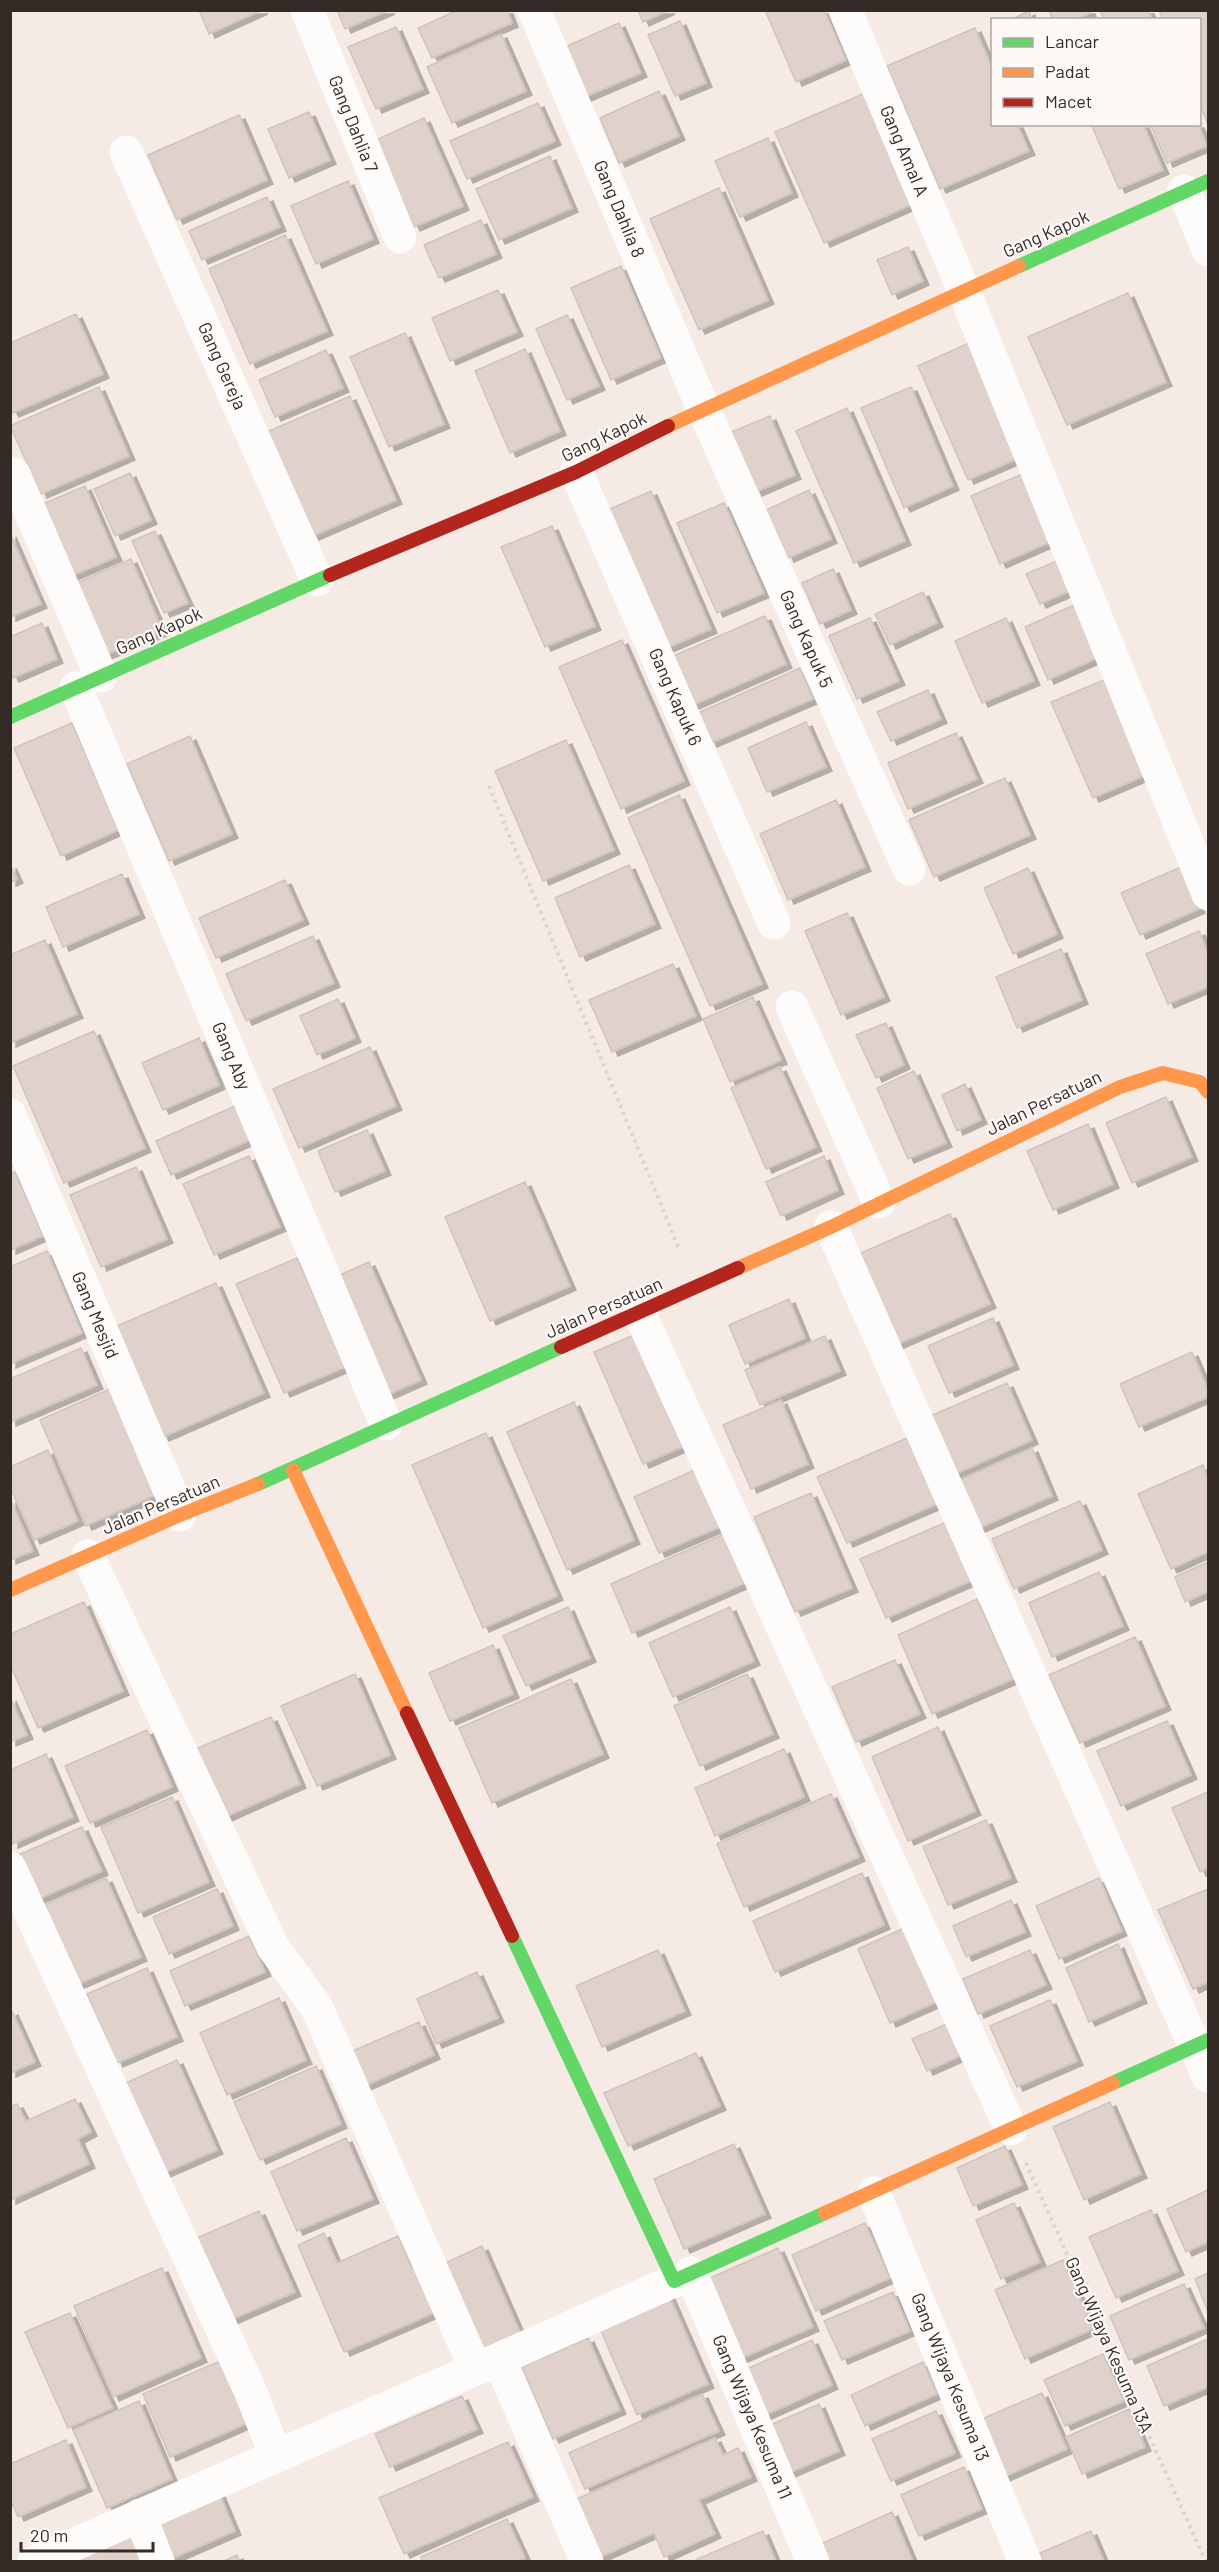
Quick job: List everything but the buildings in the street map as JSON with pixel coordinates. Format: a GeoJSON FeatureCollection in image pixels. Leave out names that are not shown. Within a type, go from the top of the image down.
{"type":"FeatureCollection","features":[{"type":"Feature","properties":{"kind":"street","name":"Gang Dahlia 7"},"geometry":{"type":"LineString","coordinates":[[307,10],[399,237]]}},
{"type":"Feature","properties":{"kind":"street","name":"Gang Dahlia 8"},"geometry":{"type":"LineString","coordinates":[[534,10],[703,408]]}},
{"type":"Feature","properties":{"kind":"street","name":"Gang Amal A"},"geometry":{"type":"LineString","coordinates":[[845,10],[964,291],[1209,894]]}},
{"type":"Feature","properties":{"kind":"street","name":"Gang Gereja"},"geometry":{"type":"LineString","coordinates":[[126,152],[317,580]]}},
{"type":"Feature","properties":{"kind":"street","name":"Gang Kapok"},"geometry":{"type":"LineString","coordinates":[[10,717],[317,580],[576,472],[703,408],[1196,186]]}},
{"type":"Feature","properties":{"kind":"street"},"geometry":{"type":"LineString","coordinates":[[1196,186],[1209,250]]}},
{"type":"Feature","properties":{"kind":"street","name":"Gang Kapuk 5"},"geometry":{"type":"LineString","coordinates":[[703,408],[909,869]]}},
{"type":"Feature","properties":{"kind":"street","name":"Gang Kapuk 6"},"geometry":{"type":"LineString","coordinates":[[576,472],[774,923]]}},
{"type":"Feature","properties":{"kind":"street","name":"Gang Aby"},"geometry":{"type":"LineString","coordinates":[[14,474],[89,682],[386,1424]]}},
{"type":"Feature","properties":{"kind":"street"},"geometry":{"type":"LineString","coordinates":[[792,1007],[879,1202]]}},
{"type":"Feature","properties":{"kind":"street","name":"Jalan Persatuan"},"geometry":{"type":"LineString","coordinates":[[10,1590],[180,1515],[293,1470],[386,1424],[831,1227],[1120,1087],[1163,1073],[1200,1082],[1209,1092]]}},
{"type":"Feature","properties":{"kind":"street","name":"Gang Mesjid"},"geometry":{"type":"LineString","coordinates":[[10,1115],[180,1515]]}},
{"type":"Feature","properties":{"kind":"street"},"geometry":{"type":"LineString","coordinates":[[831,1227],[1202,2044],[1209,2076]]}},
{"type":"Feature","properties":{"kind":"street"},"geometry":{"type":"LineString","coordinates":[[639,1312],[1011,2129]]}},
{"type":"Feature","properties":{"kind":"street"},"geometry":{"type":"LineString","coordinates":[[293,1470],[682,2277]]}},
{"type":"Feature","properties":{"kind":"street"},"geometry":{"type":"LineString","coordinates":[[87,1556],[273,1947],[318,2008],[487,2363],[587,2562]]}},
{"type":"Feature","properties":{"kind":"street"},"geometry":{"type":"LineString","coordinates":[[10,1868],[249,2388],[276,2456]]}},
{"type":"Feature","properties":{"kind":"street"},"geometry":{"type":"LineString","coordinates":[[34,2562],[874,2193],[1202,2044]]}},
{"type":"Feature","properties":{"kind":"street","name":"Gang Wijaya Kesuma 13"},"geometry":{"type":"LineString","coordinates":[[874,2193],[1025,2562]]}},
{"type":"Feature","properties":{"kind":"street","name":"Gang Wijaya Kesuma 11"},"geometry":{"type":"LineString","coordinates":[[682,2277],[813,2562]]}},
{"type":"Feature","properties":{"kind":"street"},"geometry":{"type":"LineString","coordinates":[[140,2515],[158,2562]]}},
{"type":"Feature","properties":{"kind":"path"},"geometry":{"type":"LineString","coordinates":[[489,786],[695,1287]]}},
{"type":"Feature","properties":{"kind":"path","name":"Gang Wijaya Kesuma 13A"},"geometry":{"type":"LineString","coordinates":[[1011,2129],[1206,2562]]}},
{"type":"Feature","properties":{"kind":"traffic: fast"},"geometry":{"type":"LineString","coordinates":[[1019,266],[1208,181]]}},
{"type":"Feature","properties":{"kind":"traffic: fast"},"geometry":{"type":"LineString","coordinates":[[10,717],[330,575]]}},
{"type":"Feature","properties":{"kind":"traffic: fast"},"geometry":{"type":"LineString","coordinates":[[258,1484],[561,1347]]}},
{"type":"Feature","properties":{"kind":"traffic: fast"},"geometry":{"type":"LineString","coordinates":[[512,1936],[674,2281],[825,2213]]}},
{"type":"Feature","properties":{"kind":"traffic: fast"},"geometry":{"type":"LineString","coordinates":[[1113,2083],[1208,2040]]}},
{"type":"Feature","properties":{"kind":"traffic: slow"},"geometry":{"type":"LineString","coordinates":[[668,426],[1019,266]]}},
{"type":"Feature","properties":{"kind":"traffic: slow"},"geometry":{"type":"LineString","coordinates":[[738,1268],[831,1227],[1120,1087],[1163,1073],[1200,1082],[1208,1092]]}},
{"type":"Feature","properties":{"kind":"traffic: slow"},"geometry":{"type":"LineString","coordinates":[[293,1470],[407,1713]]}},
{"type":"Feature","properties":{"kind":"traffic: slow"},"geometry":{"type":"LineString","coordinates":[[10,1590],[180,1515],[258,1484]]}},
{"type":"Feature","properties":{"kind":"traffic: slow"},"geometry":{"type":"LineString","coordinates":[[825,2213],[1113,2083]]}},
{"type":"Feature","properties":{"kind":"traffic: jam"},"geometry":{"type":"LineString","coordinates":[[330,575],[576,472],[668,426]]}},
{"type":"Feature","properties":{"kind":"traffic: jam"},"geometry":{"type":"LineString","coordinates":[[561,1347],[738,1268]]}},
{"type":"Feature","properties":{"kind":"traffic: jam"},"geometry":{"type":"LineString","coordinates":[[407,1713],[512,1936]]}}]}
